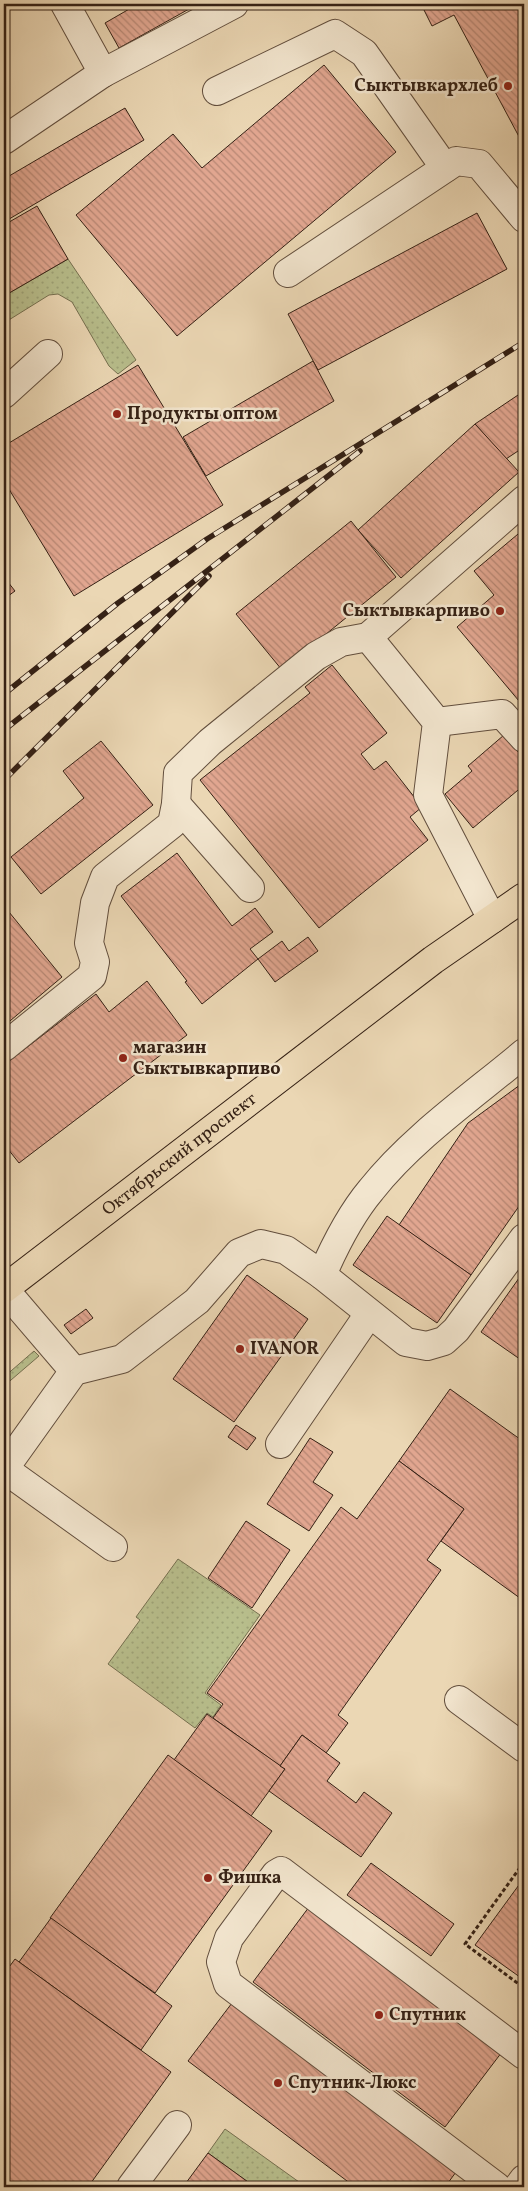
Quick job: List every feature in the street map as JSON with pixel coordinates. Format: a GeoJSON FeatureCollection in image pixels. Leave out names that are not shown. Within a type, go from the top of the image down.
{"type":"FeatureCollection","features":[{"type":"Feature","properties":{"kind":"main road","name":"Октябрьский проспект"},"geometry":{"type":"LineString","coordinates":[[4,1289],[425,966],[524,896]]}},
{"type":"Feature","properties":{"kind":"street"},"geometry":{"type":"LineString","coordinates":[[65,4],[103,73]]}},
{"type":"Feature","properties":{"kind":"street"},"geometry":{"type":"LineString","coordinates":[[4,140],[103,73],[234,4]]}},
{"type":"Feature","properties":{"kind":"street"},"geometry":{"type":"LineString","coordinates":[[217,91],[334,34],[364,52],[445,168]]}},
{"type":"Feature","properties":{"kind":"street"},"geometry":{"type":"LineString","coordinates":[[288,273],[456,161],[479,164],[524,218]]}},
{"type":"Feature","properties":{"kind":"street"},"geometry":{"type":"LineString","coordinates":[[4,394],[48,354]]}},
{"type":"Feature","properties":{"kind":"street"},"geometry":{"type":"LineString","coordinates":[[4,1047],[92,976],[95,962],[90,943],[95,903],[105,877],[172,824],[176,804],[178,772],[210,742],[316,656],[341,642],[368,637],[524,500]]}},
{"type":"Feature","properties":{"kind":"street"},"geometry":{"type":"LineString","coordinates":[[368,637],[437,722],[428,795],[492,919]]}},
{"type":"Feature","properties":{"kind":"street"},"geometry":{"type":"LineString","coordinates":[[437,722],[502,714],[524,738]]}},
{"type":"Feature","properties":{"kind":"street"},"geometry":{"type":"LineString","coordinates":[[176,804],[250,888]]}},
{"type":"Feature","properties":{"kind":"street"},"geometry":{"type":"LineString","coordinates":[[322,1275],[338,1239],[371,1189],[424,1136],[524,1053]]}},
{"type":"Feature","properties":{"kind":"street"},"geometry":{"type":"LineString","coordinates":[[114,1547],[4,1469],[74,1371],[122,1359],[197,1301],[239,1253],[261,1244],[286,1250],[322,1275],[406,1342],[427,1346],[444,1341],[456,1330],[524,1238]]}},
{"type":"Feature","properties":{"kind":"street"},"geometry":{"type":"LineString","coordinates":[[4,1289],[74,1371]]}},
{"type":"Feature","properties":{"kind":"street"},"geometry":{"type":"LineString","coordinates":[[280,1444],[369,1314]]}},
{"type":"Feature","properties":{"kind":"street"},"geometry":{"type":"LineString","coordinates":[[459,1700],[524,1748]]}},
{"type":"Feature","properties":{"kind":"street"},"geometry":{"type":"LineString","coordinates":[[497,2187],[228,1984],[221,1962],[229,1938],[276,1874],[281,1871],[524,2054]]}},
{"type":"Feature","properties":{"kind":"street"},"geometry":{"type":"LineString","coordinates":[[131,2187],[178,2125]]}},
{"type":"Feature","properties":{"kind":"street"},"geometry":{"type":"LineString","coordinates":[[518,2187],[524,2179]]}},
{"type":"Feature","properties":{"kind":"path"},"geometry":{"type":"LineString","coordinates":[[524,1862],[465,1944],[524,1988]]}},
{"type":"Feature","properties":{"kind":"green space"},"geometry":{"type":"Polygon","coordinates":[[[68,259],[136,360],[118,374],[109,366],[72,302],[58,294],[49,295],[4,323],[4,296],[68,259]]]}},
{"type":"Feature","properties":{"kind":"green space"},"geometry":{"type":"Polygon","coordinates":[[[34,1351],[39,1356],[4,1386],[4,1377],[34,1351]]]}},
{"type":"Feature","properties":{"kind":"green space"},"geometry":{"type":"Polygon","coordinates":[[[178,1559],[260,1615],[205,1693],[221,1705],[213,1717],[207,1713],[195,1728],[108,1664],[140,1620],[136,1617],[178,1559]]]}},
{"type":"Feature","properties":{"kind":"green space"},"geometry":{"type":"Polygon","coordinates":[[[225,2129],[306,2187],[255,2187],[208,2153],[225,2129]]]}},
{"type":"Feature","properties":{"kind":"building"},"geometry":{"type":"Polygon","coordinates":[[[128,4],[198,4],[119,48],[105,23],[131,8],[128,4]]]}},
{"type":"Feature","properties":{"kind":"building","name":"Сыктывкархлеб"},"geometry":{"type":"Polygon","coordinates":[[[421,4],[524,4],[524,146],[454,15],[432,26],[421,4]]]}},
{"type":"Feature","properties":{"kind":"building"},"geometry":{"type":"Polygon","coordinates":[[[324,65],[396,152],[177,336],[76,215],[173,134],[202,168],[324,65]]]}},
{"type":"Feature","properties":{"kind":"building"},"geometry":{"type":"Polygon","coordinates":[[[125,108],[144,140],[4,222],[4,179],[125,108]]]}},
{"type":"Feature","properties":{"kind":"building"},"geometry":{"type":"Polygon","coordinates":[[[37,206],[68,259],[4,296],[4,225],[37,206]]]}},
{"type":"Feature","properties":{"kind":"building"},"geometry":{"type":"Polygon","coordinates":[[[477,213],[507,269],[318,370],[288,314],[477,213]]]}},
{"type":"Feature","properties":{"kind":"building"},"geometry":{"type":"Polygon","coordinates":[[[313,361],[334,401],[206,476],[183,437],[313,361]]]}},
{"type":"Feature","properties":{"kind":"building"},"geometry":{"type":"Polygon","coordinates":[[[138,365],[223,505],[74,596],[4,481],[4,446],[138,365]]]}},
{"type":"Feature","properties":{"kind":"building"},"geometry":{"type":"Polygon","coordinates":[[[524,391],[524,447],[506,459],[475,424],[524,391]]]}},
{"type":"Feature","properties":{"kind":"building"},"geometry":{"type":"Polygon","coordinates":[[[475,424],[519,472],[401,578],[358,530],[475,424]]]}},
{"type":"Feature","properties":{"kind":"building"},"geometry":{"type":"Polygon","coordinates":[[[351,521],[396,577],[282,670],[236,614],[351,521]]]}},
{"type":"Feature","properties":{"kind":"building","name":"Сыктывкарпиво"},"geometry":{"type":"Polygon","coordinates":[[[524,529],[524,707],[457,627],[494,595],[474,571],[524,529]]]}},
{"type":"Feature","properties":{"kind":"building"},"geometry":{"type":"Polygon","coordinates":[[[4,577],[15,591],[4,599],[4,577]]]}},
{"type":"Feature","properties":{"kind":"building"},"geometry":{"type":"Polygon","coordinates":[[[332,665],[387,733],[361,754],[374,770],[386,761],[422,807],[410,817],[428,840],[319,928],[200,780],[310,693],[305,687],[332,665]]]}},
{"type":"Feature","properties":{"kind":"building"},"geometry":{"type":"Polygon","coordinates":[[[504,735],[524,759],[524,785],[473,828],[445,794],[472,771],[468,766],[504,735]]]}},
{"type":"Feature","properties":{"kind":"building"},"geometry":{"type":"Polygon","coordinates":[[[101,741],[153,805],[41,894],[11,857],[84,798],[63,771],[101,741]]]}},
{"type":"Feature","properties":{"kind":"building"},"geometry":{"type":"Polygon","coordinates":[[[177,853],[232,926],[255,908],[273,932],[250,949],[258,959],[202,1004],[185,982],[187,981],[121,896],[177,853]]]}},
{"type":"Feature","properties":{"kind":"building"},"geometry":{"type":"Polygon","coordinates":[[[9,912],[62,977],[4,1026],[4,917],[9,912]]]}},
{"type":"Feature","properties":{"kind":"building"},"geometry":{"type":"Polygon","coordinates":[[[308,937],[318,951],[275,982],[258,959],[282,941],[289,951],[308,937]]]}},
{"type":"Feature","properties":{"kind":"building"},"geometry":{"type":"Polygon","coordinates":[[[147,981],[187,1035],[19,1163],[4,1144],[4,1065],[96,994],[109,1012],[147,981]]]}},
{"type":"Feature","properties":{"kind":"building"},"geometry":{"type":"Polygon","coordinates":[[[524,1082],[524,1199],[471,1275],[399,1225],[468,1123],[524,1082]]]}},
{"type":"Feature","properties":{"kind":"building"},"geometry":{"type":"Polygon","coordinates":[[[387,1216],[471,1275],[437,1323],[353,1265],[387,1216]]]}},
{"type":"Feature","properties":{"kind":"building"},"geometry":{"type":"Polygon","coordinates":[[[524,1271],[524,1362],[481,1332],[524,1271]]]}},
{"type":"Feature","properties":{"kind":"building","name":"IVANOR"},"geometry":{"type":"Polygon","coordinates":[[[247,1275],[308,1319],[234,1422],[173,1379],[247,1275]]]}},
{"type":"Feature","properties":{"kind":"building"},"geometry":{"type":"Polygon","coordinates":[[[86,1309],[93,1318],[71,1334],[64,1325],[86,1309]]]}},
{"type":"Feature","properties":{"kind":"building"},"geometry":{"type":"Polygon","coordinates":[[[450,1389],[524,1442],[524,1601],[441,1541],[464,1509],[399,1461],[450,1389]]]}},
{"type":"Feature","properties":{"kind":"building"},"geometry":{"type":"Polygon","coordinates":[[[236,1425],[256,1438],[247,1450],[228,1437],[236,1425]]]}},
{"type":"Feature","properties":{"kind":"building"},"geometry":{"type":"Polygon","coordinates":[[[310,1438],[333,1452],[313,1482],[333,1495],[309,1531],[267,1504],[310,1438]]]}},
{"type":"Feature","properties":{"kind":"building"},"geometry":{"type":"Polygon","coordinates":[[[399,1461],[464,1509],[427,1560],[441,1570],[338,1715],[348,1723],[326,1753],[302,1735],[280,1766],[213,1718],[223,1704],[207,1693],[341,1507],[357,1519],[399,1461]]]}},
{"type":"Feature","properties":{"kind":"building"},"geometry":{"type":"Polygon","coordinates":[[[246,1521],[290,1550],[252,1608],[208,1578],[246,1521]]]}},
{"type":"Feature","properties":{"kind":"building"},"geometry":{"type":"Polygon","coordinates":[[[207,1714],[285,1769],[251,1816],[174,1760],[207,1714]]]}},
{"type":"Feature","properties":{"kind":"building"},"geometry":{"type":"Polygon","coordinates":[[[302,1735],[340,1763],[327,1781],[356,1803],[364,1792],[392,1813],[361,1857],[269,1791],[285,1769],[280,1766],[302,1735]]]}},
{"type":"Feature","properties":{"kind":"building"},"geometry":{"type":"Polygon","coordinates":[[[168,1755],[272,1831],[155,1993],[50,1918],[168,1755]]]}},
{"type":"Feature","properties":{"kind":"building"},"geometry":{"type":"Polygon","coordinates":[[[371,1863],[454,1924],[431,1956],[347,1895],[371,1863]]]}},
{"type":"Feature","properties":{"kind":"building"},"geometry":{"type":"Polygon","coordinates":[[[524,1878],[524,1980],[475,1945],[524,1878]]]}},
{"type":"Feature","properties":{"kind":"building","name":"Спутник"},"geometry":{"type":"Polygon","coordinates":[[[312,1903],[505,2048],[445,2127],[253,1982],[312,1903]]]}},
{"type":"Feature","properties":{"kind":"building"},"geometry":{"type":"Polygon","coordinates":[[[51,1918],[172,2006],[141,2050],[19,1962],[51,1918]]]}},
{"type":"Feature","properties":{"kind":"building"},"geometry":{"type":"Polygon","coordinates":[[[15,1959],[171,2072],[88,2187],[4,2187],[4,1974],[15,1959]]]}},
{"type":"Feature","properties":{"kind":"building","name":"Спутник-Люкс"},"geometry":{"type":"Polygon","coordinates":[[[232,2003],[456,2172],[445,2187],[355,2187],[188,2061],[232,2003]]]}},
{"type":"Feature","properties":{"kind":"building"},"geometry":{"type":"Polygon","coordinates":[[[208,2153],[255,2187],[183,2187],[208,2153]]]}},
{"type":"Feature","properties":{"kind":"railway"},"geometry":{"type":"LineString","coordinates":[[4,694],[118,603],[207,539],[524,342]]}},
{"type":"Feature","properties":{"kind":"railway"},"geometry":{"type":"LineString","coordinates":[[4,730],[360,451]]}},
{"type":"Feature","properties":{"kind":"railway"},"geometry":{"type":"LineString","coordinates":[[4,780],[209,576]]}},
{"type":"Feature","properties":{"kind":"place","name":"Сыктывкархлеб"},"geometry":{"type":"Point","coordinates":[508,86]}},
{"type":"Feature","properties":{"kind":"place","name":"Продукты оптом"},"geometry":{"type":"Point","coordinates":[117,414]}},
{"type":"Feature","properties":{"kind":"place","name":"Сыктывкарпиво"},"geometry":{"type":"Point","coordinates":[500,611]}},
{"type":"Feature","properties":{"kind":"place","name":"магазин Сыктывкарпиво"},"geometry":{"type":"Point","coordinates":[123,1058]}},
{"type":"Feature","properties":{"kind":"place","name":"IVANOR"},"geometry":{"type":"Point","coordinates":[240,1349]}},
{"type":"Feature","properties":{"kind":"place","name":"Фишка"},"geometry":{"type":"Point","coordinates":[208,1878]}},
{"type":"Feature","properties":{"kind":"place","name":"Спутник"},"geometry":{"type":"Point","coordinates":[379,2015]}},
{"type":"Feature","properties":{"kind":"place","name":"Спутник-Люкс"},"geometry":{"type":"Point","coordinates":[278,2083]}}]}
